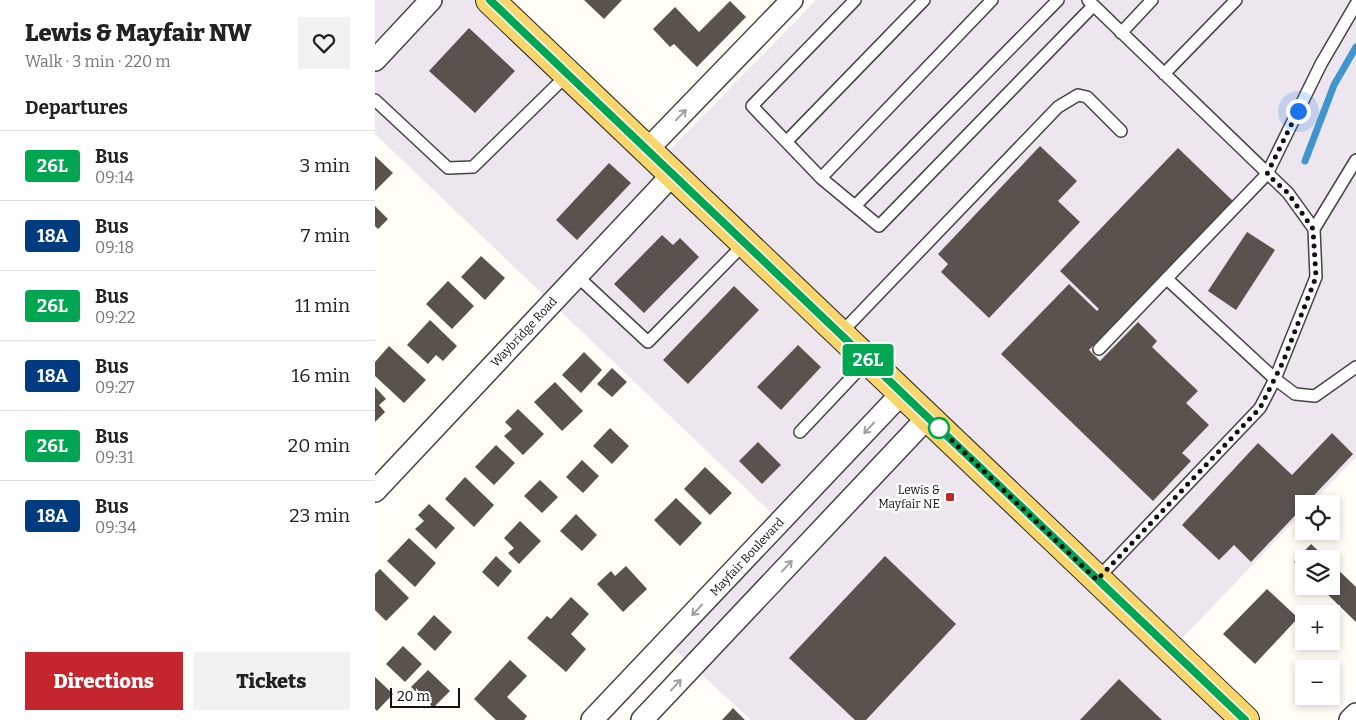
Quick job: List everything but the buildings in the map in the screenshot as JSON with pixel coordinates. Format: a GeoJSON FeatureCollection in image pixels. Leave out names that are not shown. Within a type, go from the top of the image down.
{"type":"FeatureCollection","features":[{"type":"Feature","properties":{"kind":"main road"},"geometry":{"type":"LineString","coordinates":[[491,0],[1245,720]]}},
{"type":"Feature","properties":{"kind":"street"},"geometry":{"type":"LineString","coordinates":[[375,60],[431,0]]}},
{"type":"Feature","properties":{"kind":"street"},"geometry":{"type":"LineString","coordinates":[[647,150],[792,0]]}},
{"type":"Feature","properties":{"kind":"street","name":"Waybridge Road"},"geometry":{"type":"LineString","coordinates":[[375,491],[673,174]]}},
{"type":"Feature","properties":{"kind":"street","name":"Mayfair Boulevard"},"geometry":{"type":"LineString","coordinates":[[592,720],[902,393]]}},
{"type":"Feature","properties":{"kind":"street"},"geometry":{"type":"LineString","coordinates":[[642,720],[927,418]]}},
{"type":"Feature","properties":{"kind":"street"},"geometry":{"type":"LineString","coordinates":[[1350,720],[1356,714]]}},
{"type":"Feature","properties":{"kind":"lane"},"geometry":{"type":"LineString","coordinates":[[855,0],[752,106],[821,178],[879,226],[1090,3],[1288,193],[1313,229],[1316,277],[1275,379],[1260,408],[1097,580]]}},
{"type":"Feature","properties":{"kind":"lane"},"geometry":{"type":"LineString","coordinates":[[787,142],[924,0]]}},
{"type":"Feature","properties":{"kind":"lane"},"geometry":{"type":"LineString","coordinates":[[821,178],[992,0]]}},
{"type":"Feature","properties":{"kind":"lane"},"geometry":{"type":"LineString","coordinates":[[855,206],[1058,0]]}},
{"type":"Feature","properties":{"kind":"lane"},"geometry":{"type":"LineString","coordinates":[[1121,33],[1152,0]]}},
{"type":"Feature","properties":{"kind":"lane"},"geometry":{"type":"LineString","coordinates":[[1164,74],[1236,0]]}},
{"type":"Feature","properties":{"kind":"lane"},"geometry":{"type":"LineString","coordinates":[[1099,349],[1267,174],[1321,64],[1356,4]]}},
{"type":"Feature","properties":{"kind":"lane"},"geometry":{"type":"LineString","coordinates":[[375,100],[448,168],[473,167],[568,74]]}},
{"type":"Feature","properties":{"kind":"lane"},"geometry":{"type":"LineString","coordinates":[[840,334],[1064,103],[1079,95],[1087,97],[1121,131]]}},
{"type":"Feature","properties":{"kind":"lane"},"geometry":{"type":"LineString","coordinates":[[1313,229],[1356,160]]}},
{"type":"Feature","properties":{"kind":"lane"},"geometry":{"type":"LineString","coordinates":[[577,276],[648,342],[745,243]]}},
{"type":"Feature","properties":{"kind":"lane"},"geometry":{"type":"LineString","coordinates":[[1167,279],[1275,379],[1295,394],[1315,396],[1356,367]]}},
{"type":"Feature","properties":{"kind":"lane"},"geometry":{"type":"LineString","coordinates":[[800,432],[868,360]]}},
{"type":"Feature","properties":{"kind":"shaded area"},"geometry":{"type":"Polygon","coordinates":[[[375,0],[491,0],[659,161],[816,0],[1356,0],[1356,457],[1320,495],[1295,495],[1295,520],[1172,649],[1246,720],[751,720],[665,641],[780,521],[375,134],[375,0]]]}},
{"type":"Feature","properties":{"kind":"waterway"},"geometry":{"type":"LineString","coordinates":[[1305,161],[1334,85],[1356,47]]}},
{"type":"Feature","properties":{"kind":"bus line","name":"26L"},"geometry":{"type":"LineString","coordinates":[[490,0],[1245,720]]}},
{"type":"Feature","properties":{"kind":"place","name":"Lewis & Mayfair NE"},"geometry":{"type":"Point","coordinates":[950,497]}},
{"type":"Feature","properties":{"kind":"route"},"geometry":{"type":"LineString","coordinates":[[939,428],[1097,580],[1260,408],[1283,362],[1316,277],[1313,229],[1288,193],[1267,174],[1298,111]]}}]}
